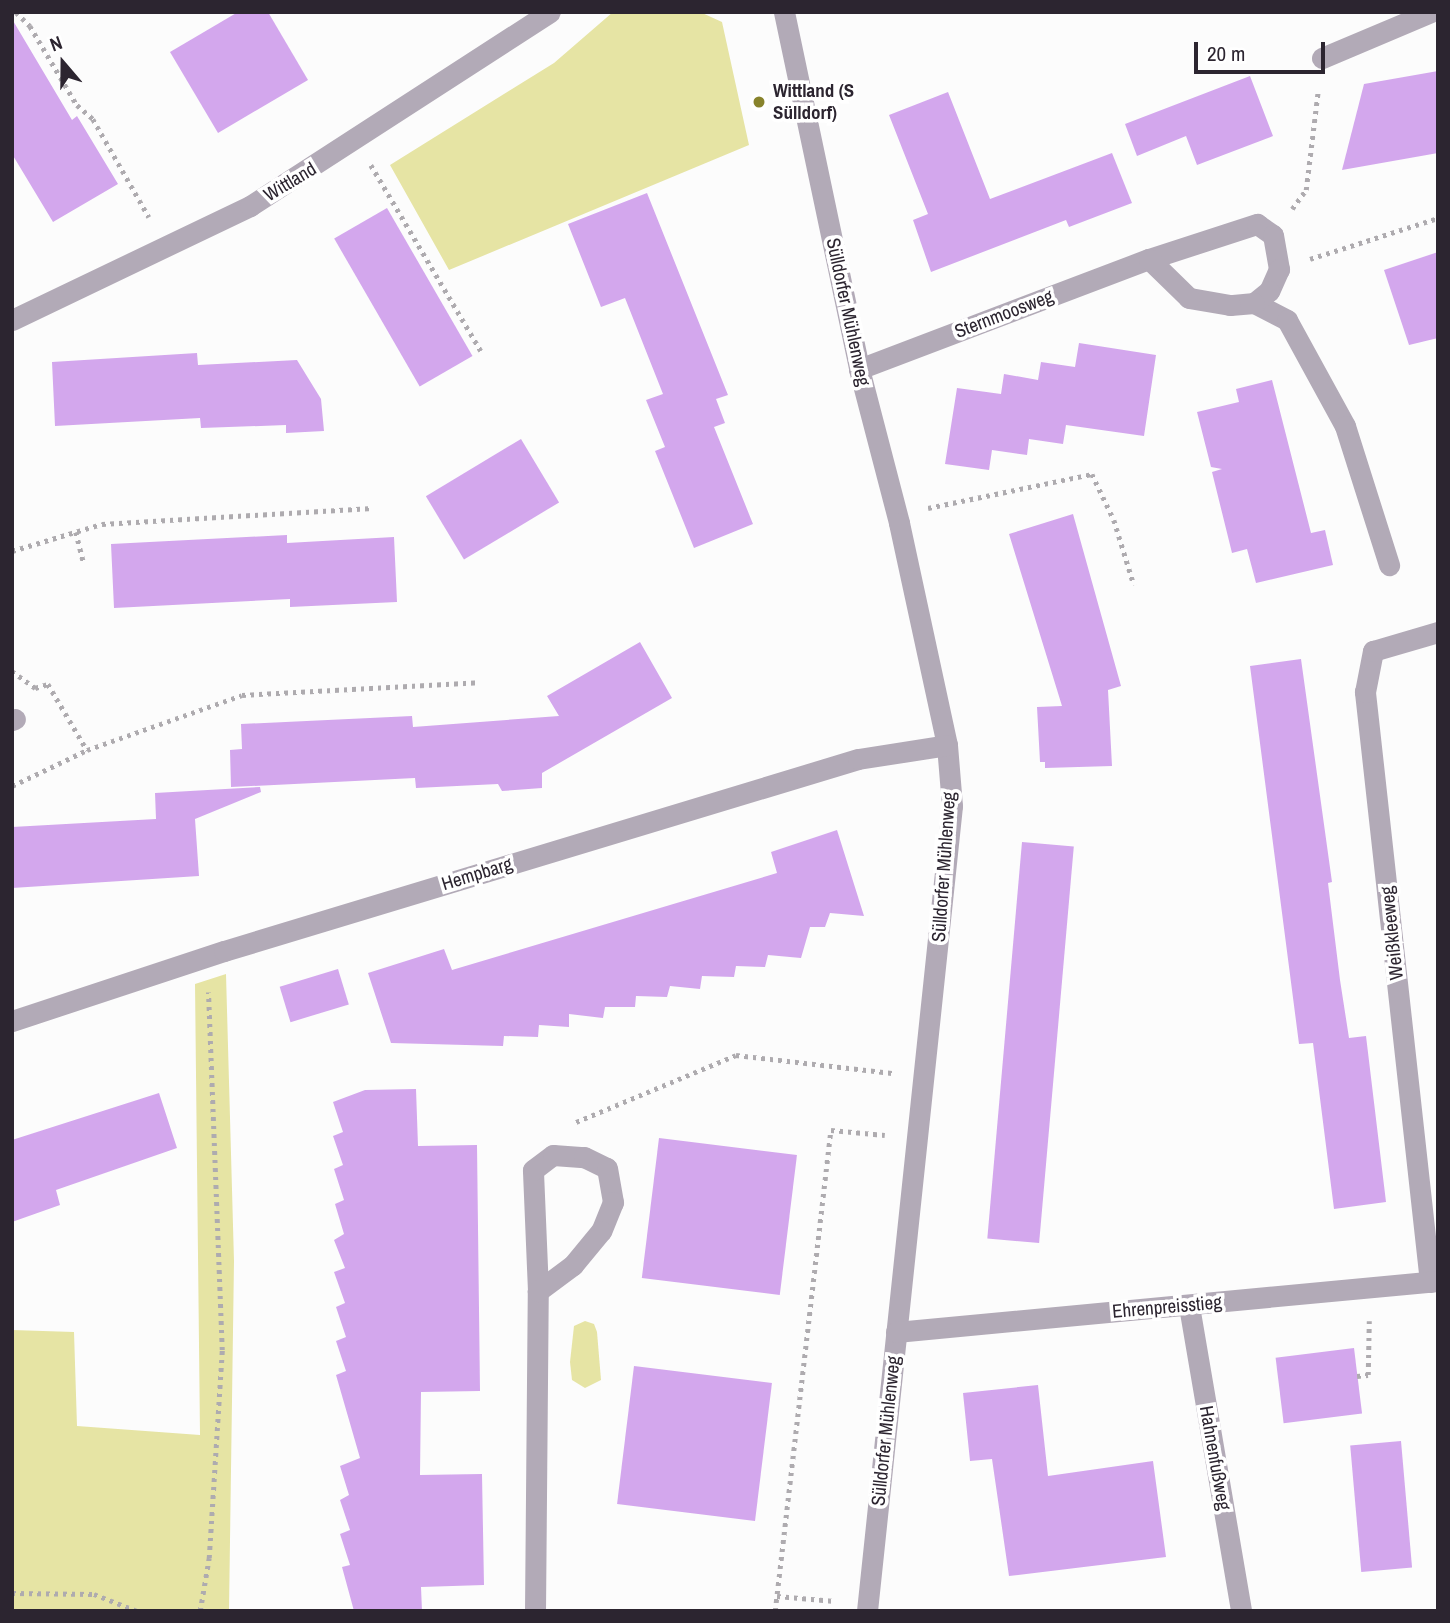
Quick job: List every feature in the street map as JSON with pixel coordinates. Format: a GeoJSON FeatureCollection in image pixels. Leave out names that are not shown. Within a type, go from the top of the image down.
{"type":"FeatureCollection","features":[{"type":"Feature","properties":{"kind":"street","name":"Wittland"},"geometry":{"type":"LineString","coordinates":[[12,320],[167,248],[303,174],[550,12]]}},
{"type":"Feature","properties":{"kind":"street","name":"Sülldorfer Mühlenweg"},"geometry":{"type":"LineString","coordinates":[[783,12],[859,369],[897,515],[947,746],[952,806],[867,1607]]}},
{"type":"Feature","properties":{"kind":"street"},"geometry":{"type":"LineString","coordinates":[[1322,58],[1431,12]]}},
{"type":"Feature","properties":{"kind":"street","name":"Sternmoosweg"},"geometry":{"type":"LineString","coordinates":[[859,369],[1149,259],[1257,224],[1273,235]]}},
{"type":"Feature","properties":{"kind":"street"},"geometry":{"type":"LineString","coordinates":[[1254,303],[1269,291],[1279,269],[1273,235]]}},
{"type":"Feature","properties":{"kind":"street"},"geometry":{"type":"LineString","coordinates":[[1149,259],[1189,298],[1254,303],[1287,320],[1345,426],[1389,565]]}},
{"type":"Feature","properties":{"kind":"street","name":"Weißkleeweg"},"geometry":{"type":"LineString","coordinates":[[1434,1282],[1365,692],[1373,651],[1438,632]]}},
{"type":"Feature","properties":{"kind":"street","name":"Hempbarg"},"geometry":{"type":"LineString","coordinates":[[12,1021],[207,956],[858,759],[947,746]]}},
{"type":"Feature","properties":{"kind":"street"},"geometry":{"type":"LineString","coordinates":[[535,1611],[538,1291],[533,1170],[553,1155],[584,1157],[607,1168],[613,1202],[601,1231],[573,1265],[538,1291]]}},
{"type":"Feature","properties":{"kind":"street","name":"Ehrenpreisstieg"},"geometry":{"type":"LineString","coordinates":[[896,1332],[1434,1282]]}},
{"type":"Feature","properties":{"kind":"street","name":"Hahnenfußweg"},"geometry":{"type":"LineString","coordinates":[[1189,1306],[1241,1611]]}},
{"type":"Feature","properties":{"kind":"path"},"geometry":{"type":"LineString","coordinates":[[16,12],[30,26],[77,106],[93,119],[167,248]]}},
{"type":"Feature","properties":{"kind":"path"},"geometry":{"type":"LineString","coordinates":[[1273,235],[1306,190],[1322,58]]}},
{"type":"Feature","properties":{"kind":"path"},"geometry":{"type":"LineString","coordinates":[[378,176],[481,351]]}},
{"type":"Feature","properties":{"kind":"path"},"geometry":{"type":"LineString","coordinates":[[1279,269],[1438,218]]}},
{"type":"Feature","properties":{"kind":"path"},"geometry":{"type":"LineString","coordinates":[[897,515],[1092,474],[1114,520],[1134,585]]}},
{"type":"Feature","properties":{"kind":"path"},"geometry":{"type":"LineString","coordinates":[[12,551],[102,524],[373,508]]}},
{"type":"Feature","properties":{"kind":"path"},"geometry":{"type":"LineString","coordinates":[[76,531],[84,564]]}},
{"type":"Feature","properties":{"kind":"path"},"geometry":{"type":"LineString","coordinates":[[12,671],[35,688],[48,684],[87,750]]}},
{"type":"Feature","properties":{"kind":"path"},"geometry":{"type":"LineString","coordinates":[[12,786],[87,750],[242,695],[479,682]]}},
{"type":"Feature","properties":{"kind":"path"},"geometry":{"type":"LineString","coordinates":[[200,1611],[209,1558],[222,1350],[207,956]]}},
{"type":"Feature","properties":{"kind":"path"},"geometry":{"type":"LineString","coordinates":[[553,1155],[546,1134],[736,1055],[925,1076]]}},
{"type":"Feature","properties":{"kind":"path"},"geometry":{"type":"LineString","coordinates":[[775,1611],[831,1130],[918,1137]]}},
{"type":"Feature","properties":{"kind":"path"},"geometry":{"type":"LineString","coordinates":[[1357,1376],[1368,1375],[1373,1288]]}},
{"type":"Feature","properties":{"kind":"path"},"geometry":{"type":"LineString","coordinates":[[12,1593],[94,1594],[137,1611]]}},
{"type":"Feature","properties":{"kind":"path"},"geometry":{"type":"LineString","coordinates":[[777,1596],[867,1607]]}},
{"type":"Feature","properties":{"kind":"shaded area"},"geometry":{"type":"Polygon","coordinates":[[[613,12],[700,12],[722,22],[749,145],[449,270],[390,165],[554,63],[613,12]]]}},
{"type":"Feature","properties":{"kind":"shaded area"},"geometry":{"type":"Polygon","coordinates":[[[226,974],[234,1261],[229,1611],[12,1611],[12,1330],[74,1332],[77,1426],[200,1435],[195,984],[226,974]]]}},
{"type":"Feature","properties":{"kind":"shaded area"},"geometry":{"type":"Polygon","coordinates":[[[585,1321],[594,1324],[597,1332],[601,1380],[585,1388],[572,1380],[570,1362],[574,1326],[585,1321]]]}},
{"type":"Feature","properties":{"kind":"building"},"geometry":{"type":"Polygon","coordinates":[[[238,12],[268,12],[308,80],[218,133],[170,52],[238,12]]]}},
{"type":"Feature","properties":{"kind":"building"},"geometry":{"type":"Polygon","coordinates":[[[12,19],[72,120],[77,116],[118,184],[53,222],[12,154],[12,19]]]}},
{"type":"Feature","properties":{"kind":"building"},"geometry":{"type":"Polygon","coordinates":[[[1438,71],[1438,153],[1342,170],[1364,84],[1438,71]]]}},
{"type":"Feature","properties":{"kind":"building"},"geometry":{"type":"Polygon","coordinates":[[[1250,76],[1273,136],[1197,165],[1186,136],[1137,156],[1125,124],[1250,76]]]}},
{"type":"Feature","properties":{"kind":"building"},"geometry":{"type":"Polygon","coordinates":[[[948,92],[990,199],[1112,153],[1132,203],[1069,227],[1066,220],[931,272],[913,220],[928,214],[889,115],[948,92]]]}},
{"type":"Feature","properties":{"kind":"building"},"geometry":{"type":"Polygon","coordinates":[[[647,193],[728,395],[716,399],[725,423],[714,427],[753,524],[694,548],[655,451],[665,447],[646,400],[663,394],[625,298],[601,307],[568,224],[647,193]]]}},
{"type":"Feature","properties":{"kind":"building"},"geometry":{"type":"Polygon","coordinates":[[[387,208],[472,356],[420,387],[334,238],[387,208]]]}},
{"type":"Feature","properties":{"kind":"building"},"geometry":{"type":"Polygon","coordinates":[[[1438,252],[1438,338],[1409,345],[1384,270],[1438,252]]]}},
{"type":"Feature","properties":{"kind":"building"},"geometry":{"type":"Polygon","coordinates":[[[1079,343],[1156,355],[1144,436],[1066,425],[1063,444],[1029,439],[1027,455],[992,450],[989,470],[945,464],[957,388],[1001,394],[1004,374],[1038,380],[1041,362],[1075,367],[1079,343]]]}},
{"type":"Feature","properties":{"kind":"building"},"geometry":{"type":"Polygon","coordinates":[[[197,353],[198,365],[297,360],[321,399],[324,431],[286,433],[286,425],[201,428],[200,418],[55,426],[52,362],[197,353]]]}},
{"type":"Feature","properties":{"kind":"building"},"geometry":{"type":"Polygon","coordinates":[[[1272,380],[1311,533],[1325,530],[1333,565],[1256,583],[1247,549],[1232,553],[1212,472],[1222,469],[1211,467],[1197,412],[1239,402],[1236,389],[1272,380]]]}},
{"type":"Feature","properties":{"kind":"building"},"geometry":{"type":"Polygon","coordinates":[[[521,439],[559,502],[464,560],[426,496],[521,439]]]}},
{"type":"Feature","properties":{"kind":"building"},"geometry":{"type":"Polygon","coordinates":[[[1073,514],[1121,686],[1108,690],[1112,766],[1045,768],[1045,762],[1040,762],[1037,707],[1062,706],[1009,534],[1073,514]]]}},
{"type":"Feature","properties":{"kind":"building"},"geometry":{"type":"Polygon","coordinates":[[[287,535],[287,543],[394,537],[397,602],[290,607],[290,599],[114,608],[111,544],[287,535]]]}},
{"type":"Feature","properties":{"kind":"building"},"geometry":{"type":"Polygon","coordinates":[[[640,642],[672,698],[542,773],[542,788],[502,791],[498,784],[416,788],[415,778],[231,787],[230,750],[242,749],[241,724],[412,716],[413,727],[559,716],[547,696],[640,642]]]}},
{"type":"Feature","properties":{"kind":"building"},"geometry":{"type":"Polygon","coordinates":[[[1301,659],[1332,882],[1328,883],[1349,1038],[1366,1036],[1386,1202],[1334,1209],[1313,1043],[1299,1044],[1250,666],[1301,659]]]}},
{"type":"Feature","properties":{"kind":"building"},"geometry":{"type":"Polygon","coordinates":[[[260,787],[261,792],[195,819],[199,876],[12,888],[12,827],[156,819],[155,793],[260,787]]]}},
{"type":"Feature","properties":{"kind":"building"},"geometry":{"type":"Polygon","coordinates":[[[837,830],[864,916],[830,913],[825,927],[810,927],[801,958],[768,955],[765,967],[736,966],[734,977],[702,976],[700,989],[670,986],[667,997],[636,996],[635,1007],[605,1007],[603,1018],[569,1014],[569,1027],[539,1025],[538,1037],[504,1036],[503,1046],[391,1043],[368,973],[444,949],[452,970],[777,873],[771,852],[837,830]]]}},
{"type":"Feature","properties":{"kind":"building"},"geometry":{"type":"Polygon","coordinates":[[[1022,842],[1074,847],[1039,1243],[987,1238],[1022,842]]]}},
{"type":"Feature","properties":{"kind":"building"},"geometry":{"type":"Polygon","coordinates":[[[338,969],[349,1004],[290,1022],[280,987],[338,969]]]}},
{"type":"Feature","properties":{"kind":"building"},"geometry":{"type":"Polygon","coordinates":[[[416,1089],[418,1146],[477,1145],[480,1391],[421,1392],[420,1475],[482,1474],[484,1585],[421,1587],[422,1611],[354,1611],[342,1567],[350,1565],[340,1534],[350,1530],[340,1500],[349,1495],[340,1466],[360,1458],[336,1375],[346,1371],[336,1341],[346,1337],[336,1307],[345,1303],[334,1272],[345,1268],[334,1240],[344,1234],[335,1204],[344,1200],[334,1169],[343,1165],[333,1136],[343,1132],[333,1102],[365,1090],[416,1089]]]}},
{"type":"Feature","properties":{"kind":"building"},"geometry":{"type":"Polygon","coordinates":[[[159,1093],[177,1148],[56,1190],[60,1205],[12,1222],[12,1140],[159,1093]]]}},
{"type":"Feature","properties":{"kind":"building"},"geometry":{"type":"Polygon","coordinates":[[[659,1138],[797,1155],[780,1295],[642,1278],[659,1138]]]}},
{"type":"Feature","properties":{"kind":"building"},"geometry":{"type":"Polygon","coordinates":[[[1354,1348],[1362,1414],[1284,1423],[1276,1358],[1354,1348]]]}},
{"type":"Feature","properties":{"kind":"building"},"geometry":{"type":"Polygon","coordinates":[[[634,1366],[772,1383],[755,1521],[617,1504],[634,1366]]]}},
{"type":"Feature","properties":{"kind":"building"},"geometry":{"type":"Polygon","coordinates":[[[1038,1385],[1048,1476],[1153,1461],[1166,1557],[1009,1576],[992,1459],[970,1461],[963,1393],[1038,1385]]]}},
{"type":"Feature","properties":{"kind":"building"},"geometry":{"type":"Polygon","coordinates":[[[1401,1441],[1412,1568],[1361,1572],[1350,1445],[1401,1441]]]}},
{"type":"Feature","properties":{"kind":"place","name":"Wittland (S Sülldorf)"},"geometry":{"type":"Point","coordinates":[759,102]}}]}
